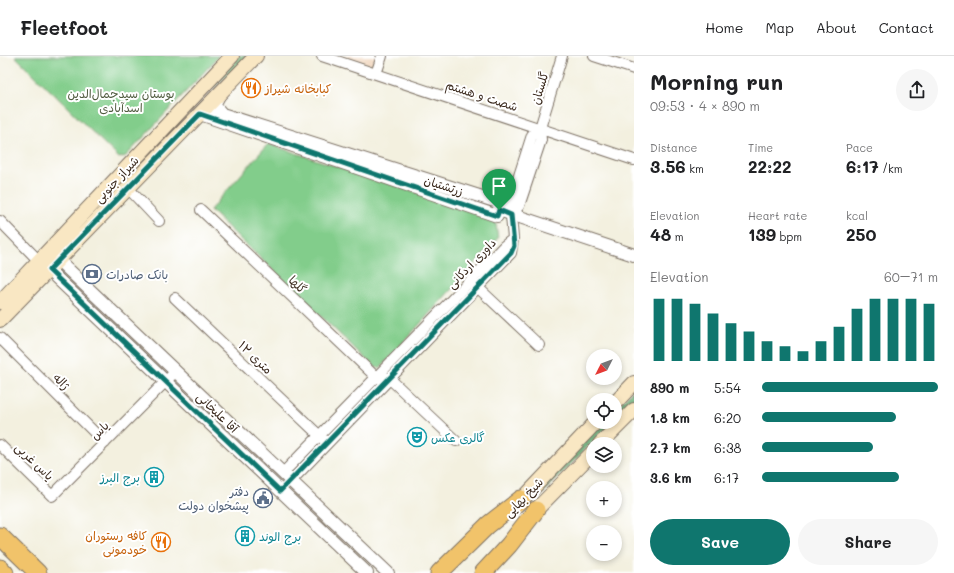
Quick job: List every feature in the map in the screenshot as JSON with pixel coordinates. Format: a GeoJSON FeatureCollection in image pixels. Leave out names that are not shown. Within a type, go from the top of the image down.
{"type":"FeatureCollection","features":[{"type":"Feature","properties":{"kind":"highway"},"geometry":{"type":"LineString","coordinates":[[439,573],[488,525],[521,500]]}},
{"type":"Feature","properties":{"kind":"highway"},"geometry":{"type":"LineString","coordinates":[[483,573],[509,545],[536,510]]}},
{"type":"Feature","properties":{"kind":"highway"},"geometry":{"type":"LineString","coordinates":[[0,536],[38,573]]}},
{"type":"Feature","properties":{"kind":"highway"},"geometry":{"type":"LineString","coordinates":[[0,550],[25,573]]}},
{"type":"Feature","properties":{"kind":"highway"},"geometry":{"type":"LineString","coordinates":[[0,568],[5,573]]}},
{"type":"Feature","properties":{"kind":"main road","name":"شیراز جنوبی"},"geometry":{"type":"LineString","coordinates":[[0,320],[49,260],[232,56]]}},
{"type":"Feature","properties":{"kind":"main road","name":"شیراز جنوبی"},"geometry":{"type":"LineString","coordinates":[[0,302],[49,260],[128,188],[256,56]]}},
{"type":"Feature","properties":{"kind":"main road"},"geometry":{"type":"LineString","coordinates":[[622,396],[634,383]]}},
{"type":"Feature","properties":{"kind":"main road"},"geometry":{"type":"LineString","coordinates":[[607,437],[634,410]]}},
{"type":"Feature","properties":{"kind":"main road","name":"شیخ بهایی"},"geometry":{"type":"LineString","coordinates":[[451,573],[589,429]]}},
{"type":"Feature","properties":{"kind":"main road","name":"شیخ بهایی"},"geometry":{"type":"LineString","coordinates":[[474,573],[586,459]]}},
{"type":"Feature","properties":{"kind":"street","name":"شصت و هشتم"},"geometry":{"type":"LineString","coordinates":[[322,56],[634,160]]}},
{"type":"Feature","properties":{"kind":"street"},"geometry":{"type":"LineString","coordinates":[[376,74],[382,56]]}},
{"type":"Feature","properties":{"kind":"street","name":"گلستان"},"geometry":{"type":"LineString","coordinates":[[511,215],[519,206],[541,140],[540,128],[562,56]]}},
{"type":"Feature","properties":{"kind":"street"},"geometry":{"type":"LineString","coordinates":[[594,56],[634,69]]}},
{"type":"Feature","properties":{"kind":"street","name":"زرتشتیان"},"geometry":{"type":"LineString","coordinates":[[200,114],[497,216],[501,203],[222,114],[214,105],[220,93]]}},
{"type":"Feature","properties":{"kind":"street"},"geometry":{"type":"LineString","coordinates":[[128,188],[159,220]]}},
{"type":"Feature","properties":{"kind":"street","name":"گلها"},"geometry":{"type":"LineString","coordinates":[[201,210],[377,378]]}},
{"type":"Feature","properties":{"kind":"street","name":"زرتشتیان"},"geometry":{"type":"LineString","coordinates":[[499,210],[634,255]]}},
{"type":"Feature","properties":{"kind":"street","name":"داوری اردکانی"},"geometry":{"type":"LineString","coordinates":[[287,477],[319,436],[377,378],[474,284],[511,253],[513,239],[511,215]]}},
{"type":"Feature","properties":{"kind":"street"},"geometry":{"type":"LineString","coordinates":[[0,221],[49,260]]}},
{"type":"Feature","properties":{"kind":"street","name":"آقا علیخانی"},"geometry":{"type":"LineString","coordinates":[[49,260],[176,371],[388,573]]}},
{"type":"Feature","properties":{"kind":"street","name":"آقا علیخانی"},"geometry":{"type":"LineString","coordinates":[[49,260],[165,382],[367,573]]}},
{"type":"Feature","properties":{"kind":"street"},"geometry":{"type":"LineString","coordinates":[[474,284],[539,345]]}},
{"type":"Feature","properties":{"kind":"street","name":"داوری اردکانی"},"geometry":{"type":"LineString","coordinates":[[287,477],[327,443],[389,378],[474,284]]}},
{"type":"Feature","properties":{"kind":"street","name":"۱۲ متری"},"geometry":{"type":"LineString","coordinates":[[175,298],[327,443]]}},
{"type":"Feature","properties":{"kind":"street","name":"ژاله"},"geometry":{"type":"LineString","coordinates":[[0,338],[105,443]]}},
{"type":"Feature","properties":{"kind":"street","name":"یاس"},"geometry":{"type":"LineString","coordinates":[[52,496],[176,371]]}},
{"type":"Feature","properties":{"kind":"street"},"geometry":{"type":"LineString","coordinates":[[377,378],[389,378],[456,441]]}},
{"type":"Feature","properties":{"kind":"street","name":"یاس غربی"},"geometry":{"type":"LineString","coordinates":[[0,445],[52,496]]}},
{"type":"Feature","properties":{"kind":"street"},"geometry":{"type":"LineString","coordinates":[[276,487],[287,477]]}},
{"type":"Feature","properties":{"kind":"street"},"geometry":{"type":"LineString","coordinates":[[355,562],[366,552]]}},
{"type":"Feature","properties":{"kind":"shaded area"},"geometry":{"type":"Polygon","coordinates":[[[344,56],[376,56],[372,66],[344,56]]]}},
{"type":"Feature","properties":{"kind":"green space","name":"بوستان سیدجمال‌الدین اسدآبادی"},"geometry":{"type":"Polygon","coordinates":[[[15,56],[219,56],[126,156],[119,158],[15,56]]]}},
{"type":"Feature","properties":{"kind":"green space"},"geometry":{"type":"Polygon","coordinates":[[[239,56],[248,56],[213,89],[213,87],[239,56]]]}},
{"type":"Feature","properties":{"kind":"green space"},"geometry":{"type":"Polygon","coordinates":[[[268,144],[495,218],[498,238],[380,368],[374,367],[210,210],[268,144]]]}},
{"type":"Feature","properties":{"kind":"green space"},"geometry":{"type":"Polygon","coordinates":[[[634,389],[634,399],[622,412],[622,402],[634,389]]]}},
{"type":"Feature","properties":{"kind":"green space"},"geometry":{"type":"Polygon","coordinates":[[[595,429],[605,429],[597,437],[588,437],[595,429]]]}},
{"type":"Feature","properties":{"kind":"green space"},"geometry":{"type":"Polygon","coordinates":[[[586,439],[586,449],[521,515],[518,512],[586,439]]]}},
{"type":"Feature","properties":{"kind":"place","name":"کبابخانه شیراز"},"geometry":{"type":"Point","coordinates":[251,88]}},
{"type":"Feature","properties":{"kind":"place","name":"بانک صادرات"},"geometry":{"type":"Point","coordinates":[92,274]}},
{"type":"Feature","properties":{"kind":"place","name":"گالری عکس"},"geometry":{"type":"Point","coordinates":[417,437]}},
{"type":"Feature","properties":{"kind":"place","name":"برج البرز"},"geometry":{"type":"Point","coordinates":[154,477]}},
{"type":"Feature","properties":{"kind":"place","name":"دفتر پیشخوان دولت"},"geometry":{"type":"Point","coordinates":[263,498]}},
{"type":"Feature","properties":{"kind":"place","name":"برج الوند"},"geometry":{"type":"Point","coordinates":[245,536]}},
{"type":"Feature","properties":{"kind":"place","name":"کافه رستوران خودمونی"},"geometry":{"type":"Point","coordinates":[161,542]}},
{"type":"Feature","properties":{"kind":"route"},"geometry":{"type":"LineString","coordinates":[[200,114],[497,216],[499,210],[511,215],[514,246],[511,253],[280,491],[49,270],[200,114]]}}]}
